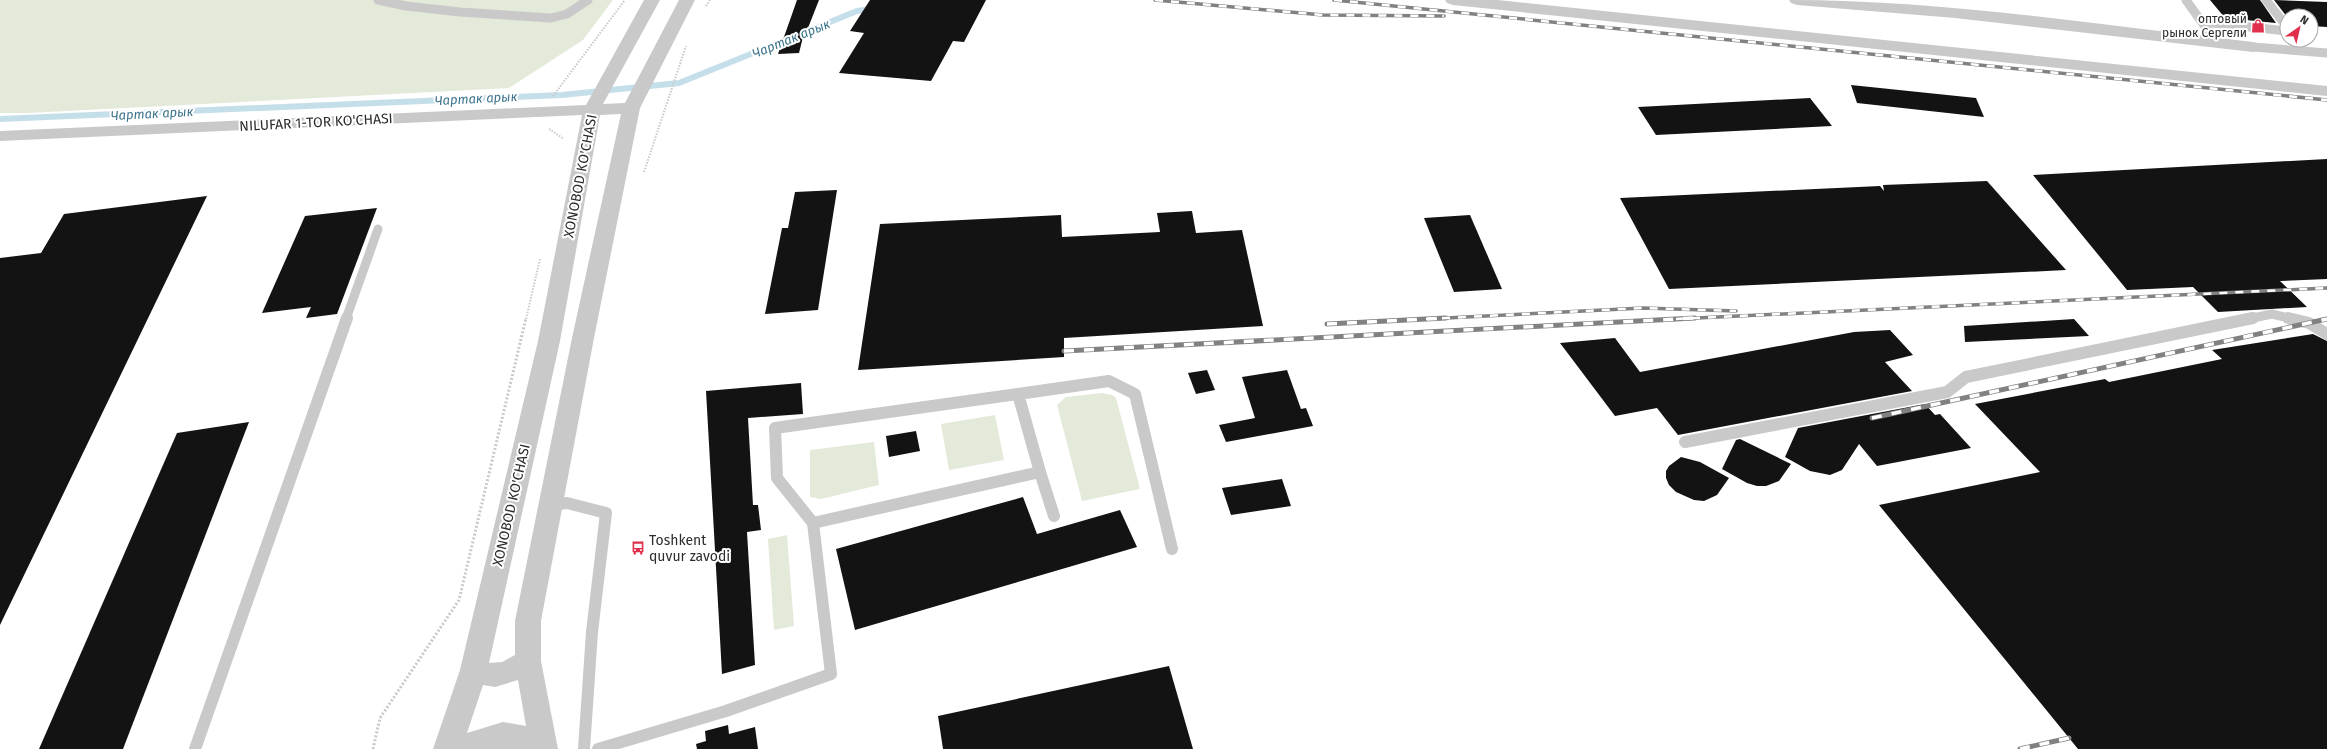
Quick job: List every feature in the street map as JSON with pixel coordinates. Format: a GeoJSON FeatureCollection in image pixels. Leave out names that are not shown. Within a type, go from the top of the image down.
{"type":"FeatureCollection","features":[{"type":"Feature","properties":{"kind":"street","name":"XONOBOD KO'CHASI"},"geometry":{"type":"LineString","coordinates":[[447,749],[474,670],[549,341],[592,109],[652,0]]}},
{"type":"Feature","properties":{"kind":"street"},"geometry":{"type":"LineString","coordinates":[[1453,0],[2327,91]]}},
{"type":"Feature","properties":{"kind":"street"},"geometry":{"type":"LineString","coordinates":[[1797,0],[1955,13],[2253,47]]}},
{"type":"Feature","properties":{"kind":"street"},"geometry":{"type":"LineString","coordinates":[[542,749],[528,661],[528,621],[558,504],[583,338],[631,108],[695,5]]}},
{"type":"Feature","properties":{"kind":"street","name":"NILUFAR 1-TOR KO'CHASI"},"geometry":{"type":"LineString","coordinates":[[0,136],[545,120],[592,109],[631,108]]}},
{"type":"Feature","properties":{"kind":"street"},"geometry":{"type":"LineString","coordinates":[[549,341],[583,338]]}},
{"type":"Feature","properties":{"kind":"street"},"geometry":{"type":"LineString","coordinates":[[474,670],[485,674],[500,675],[515,669],[528,661]]}},
{"type":"Feature","properties":{"kind":"street"},"geometry":{"type":"LineString","coordinates":[[464,749],[487,738],[504,735],[521,736],[535,742],[542,749]]}},
{"type":"Feature","properties":{"kind":"lane"},"geometry":{"type":"LineString","coordinates":[[378,0],[406,6],[460,12],[551,18],[567,14],[588,0]]}},
{"type":"Feature","properties":{"kind":"lane"},"geometry":{"type":"LineString","coordinates":[[2186,0],[2217,43]]}},
{"type":"Feature","properties":{"kind":"lane"},"geometry":{"type":"LineString","coordinates":[[2266,0],[2279,17]]}},
{"type":"Feature","properties":{"kind":"lane"},"geometry":{"type":"LineString","coordinates":[[2202,22],[2279,30]]}},
{"type":"Feature","properties":{"kind":"lane"},"geometry":{"type":"LineString","coordinates":[[2253,47],[2327,53]]}},
{"type":"Feature","properties":{"kind":"lane"},"geometry":{"type":"LineString","coordinates":[[195,749],[378,229]]}},
{"type":"Feature","properties":{"kind":"lane"},"geometry":{"type":"LineString","coordinates":[[1685,442],[1947,392],[1966,377],[2272,314],[2308,323],[2327,334]]}},
{"type":"Feature","properties":{"kind":"lane"},"geometry":{"type":"LineString","coordinates":[[598,749],[726,711],[831,674],[813,523],[777,478],[775,428],[1109,381],[1135,394],[1172,549]]}},
{"type":"Feature","properties":{"kind":"lane"},"geometry":{"type":"LineString","coordinates":[[1018,394],[1054,516]]}},
{"type":"Feature","properties":{"kind":"lane"},"geometry":{"type":"LineString","coordinates":[[813,523],[1040,472]]}},
{"type":"Feature","properties":{"kind":"lane"},"geometry":{"type":"LineString","coordinates":[[558,504],[606,513],[592,632],[584,749]]}},
{"type":"Feature","properties":{"kind":"path"},"geometry":{"type":"LineString","coordinates":[[545,120],[625,0]]}},
{"type":"Feature","properties":{"kind":"path"},"geometry":{"type":"LineString","coordinates":[[695,5],[710,0]]}},
{"type":"Feature","properties":{"kind":"path"},"geometry":{"type":"LineString","coordinates":[[644,172],[666,111],[665,104],[688,42]]}},
{"type":"Feature","properties":{"kind":"path"},"geometry":{"type":"LineString","coordinates":[[545,120],[550,129],[564,138],[567,145]]}},
{"type":"Feature","properties":{"kind":"path"},"geometry":{"type":"LineString","coordinates":[[545,120],[550,129]]}},
{"type":"Feature","properties":{"kind":"path"},"geometry":{"type":"LineString","coordinates":[[373,749],[380,718],[459,600],[542,253]]}},
{"type":"Feature","properties":{"kind":"green space"},"geometry":{"type":"Polygon","coordinates":[[[0,0],[613,0],[583,40],[509,88],[28,113],[0,113],[0,0]]]}},
{"type":"Feature","properties":{"kind":"green space"},"geometry":{"type":"Polygon","coordinates":[[[1102,393],[1112,395],[1116,398],[1140,489],[1082,501],[1057,405],[1066,397],[1102,393]]]}},
{"type":"Feature","properties":{"kind":"green space"},"geometry":{"type":"Polygon","coordinates":[[[995,415],[1004,460],[949,470],[941,424],[995,415]]]}},
{"type":"Feature","properties":{"kind":"green space"},"geometry":{"type":"Polygon","coordinates":[[[874,442],[879,485],[821,499],[810,497],[810,450],[874,442]]]}},
{"type":"Feature","properties":{"kind":"green space"},"geometry":{"type":"Polygon","coordinates":[[[787,535],[794,626],[774,630],[768,539],[787,535]]]}},
{"type":"Feature","properties":{"kind":"building"},"geometry":{"type":"Polygon","coordinates":[[[797,0],[819,0],[806,33],[804,33],[799,53],[778,54],[797,0]]]}},
{"type":"Feature","properties":{"kind":"building"},"geometry":{"type":"Polygon","coordinates":[[[870,0],[986,0],[964,42],[953,41],[931,81],[839,73],[864,33],[850,31],[870,0]]]}},
{"type":"Feature","properties":{"kind":"building"},"geometry":{"type":"Polygon","coordinates":[[[2210,0],[2260,0],[2276,23],[2225,18],[2210,0]]]}},
{"type":"Feature","properties":{"kind":"building"},"geometry":{"type":"Polygon","coordinates":[[[2274,0],[2327,2],[2327,27],[2319,26],[2319,8],[2280,8],[2274,0]]]}},
{"type":"Feature","properties":{"kind":"building"},"geometry":{"type":"Polygon","coordinates":[[[1851,85],[1976,98],[1984,117],[1857,103],[1851,85]]]}},
{"type":"Feature","properties":{"kind":"building"},"geometry":{"type":"Polygon","coordinates":[[[1810,98],[1832,126],[1656,135],[1638,107],[1810,98]]]}},
{"type":"Feature","properties":{"kind":"building"},"geometry":{"type":"Polygon","coordinates":[[[2327,159],[2327,279],[2280,281],[2307,307],[2218,312],[2193,287],[2127,290],[2033,175],[2327,159]]]}},
{"type":"Feature","properties":{"kind":"building"},"geometry":{"type":"Polygon","coordinates":[[[1987,181],[2066,270],[1669,289],[1620,198],[1880,186],[1884,191],[1883,185],[1987,181]]]}},
{"type":"Feature","properties":{"kind":"building"},"geometry":{"type":"Polygon","coordinates":[[[837,190],[818,310],[765,314],[782,228],[788,228],[795,192],[837,190]]]}},
{"type":"Feature","properties":{"kind":"building"},"geometry":{"type":"Polygon","coordinates":[[[207,196],[0,625],[0,258],[41,253],[64,214],[207,196]]]}},
{"type":"Feature","properties":{"kind":"building"},"geometry":{"type":"Polygon","coordinates":[[[377,208],[337,314],[306,318],[311,307],[262,313],[305,216],[377,208]]]}},
{"type":"Feature","properties":{"kind":"building"},"geometry":{"type":"Polygon","coordinates":[[[1192,211],[1196,233],[1242,230],[1263,326],[1064,338],[1064,357],[858,370],[880,224],[1061,215],[1062,237],[1160,232],[1157,213],[1192,211]]]}},
{"type":"Feature","properties":{"kind":"building"},"geometry":{"type":"Polygon","coordinates":[[[1470,215],[1502,289],[1454,292],[1424,218],[1470,215]]]}},
{"type":"Feature","properties":{"kind":"building"},"geometry":{"type":"Polygon","coordinates":[[[2074,319],[2089,336],[1965,342],[1964,326],[2074,319]]]}},
{"type":"Feature","properties":{"kind":"building"},"geometry":{"type":"Polygon","coordinates":[[[1890,330],[1913,355],[1885,362],[1912,391],[1678,435],[1657,408],[1615,416],[1560,343],[1615,338],[1640,372],[1854,332],[1890,330]]]}},
{"type":"Feature","properties":{"kind":"building"},"geometry":{"type":"Polygon","coordinates":[[[2313,334],[2327,341],[2327,749],[2078,749],[1879,505],[2040,472],[1975,404],[2105,379],[2109,382],[2222,359],[2212,350],[2313,334]]]}},
{"type":"Feature","properties":{"kind":"building"},"geometry":{"type":"Polygon","coordinates":[[[1207,370],[1215,390],[1196,394],[1188,373],[1207,370]]]}},
{"type":"Feature","properties":{"kind":"building"},"geometry":{"type":"Polygon","coordinates":[[[1287,370],[1301,409],[1306,408],[1313,426],[1226,442],[1219,425],[1255,418],[1242,377],[1287,370]]]}},
{"type":"Feature","properties":{"kind":"building"},"geometry":{"type":"Polygon","coordinates":[[[801,383],[803,414],[748,418],[753,505],[758,505],[761,530],[747,532],[755,665],[722,674],[706,391],[801,383]]]}},
{"type":"Feature","properties":{"kind":"building"},"geometry":{"type":"Polygon","coordinates":[[[1925,404],[1935,415],[1940,414],[1971,448],[1877,466],[1859,444],[1842,470],[1830,475],[1810,471],[1785,457],[1798,428],[1925,404]]]}},
{"type":"Feature","properties":{"kind":"building"},"geometry":{"type":"Polygon","coordinates":[[[249,422],[123,749],[39,749],[177,433],[249,422]]]}},
{"type":"Feature","properties":{"kind":"building"},"geometry":{"type":"Polygon","coordinates":[[[916,431],[920,451],[889,457],[886,436],[916,431]]]}},
{"type":"Feature","properties":{"kind":"building"},"geometry":{"type":"Polygon","coordinates":[[[1740,439],[1791,464],[1779,481],[1766,486],[1757,486],[1747,483],[1722,469],[1736,440],[1740,439]]]}},
{"type":"Feature","properties":{"kind":"building"},"geometry":{"type":"Polygon","coordinates":[[[1681,457],[1700,462],[1729,478],[1717,495],[1704,501],[1694,500],[1676,492],[1669,485],[1666,478],[1666,471],[1669,466],[1681,457]]]}},
{"type":"Feature","properties":{"kind":"building"},"geometry":{"type":"Polygon","coordinates":[[[1282,479],[1291,506],[1231,515],[1222,488],[1282,479]]]}},
{"type":"Feature","properties":{"kind":"building"},"geometry":{"type":"Polygon","coordinates":[[[1023,497],[1037,534],[1120,510],[1137,547],[855,630],[836,549],[1023,497]]]}},
{"type":"Feature","properties":{"kind":"building"},"geometry":{"type":"Polygon","coordinates":[[[1169,666],[1193,749],[943,749],[938,716],[1169,666]]]}},
{"type":"Feature","properties":{"kind":"building"},"geometry":{"type":"Polygon","coordinates":[[[728,725],[729,734],[755,727],[758,749],[697,749],[696,744],[706,741],[705,731],[728,725]]]}},
{"type":"Feature","properties":{"kind":"waterway","name":"Чартак арык"},"geometry":{"type":"LineString","coordinates":[[0,119],[562,95],[679,83],[857,11],[871,9]]}},
{"type":"Feature","properties":{"kind":"railway"},"geometry":{"type":"LineString","coordinates":[[1155,0],[1323,15],[1444,16]]}},
{"type":"Feature","properties":{"kind":"railway"},"geometry":{"type":"LineString","coordinates":[[1334,0],[2327,100]]}},
{"type":"Feature","properties":{"kind":"railway"},"geometry":{"type":"LineString","coordinates":[[1676,319],[2327,288]]}},
{"type":"Feature","properties":{"kind":"railway"},"geometry":{"type":"LineString","coordinates":[[1426,319],[1643,308],[1736,311]]}},
{"type":"Feature","properties":{"kind":"railway"},"geometry":{"type":"LineString","coordinates":[[1327,324],[1446,318]]}},
{"type":"Feature","properties":{"kind":"railway"},"geometry":{"type":"LineString","coordinates":[[1064,351],[1695,318]]}},
{"type":"Feature","properties":{"kind":"railway"},"geometry":{"type":"LineString","coordinates":[[1872,418],[2327,319]]}},
{"type":"Feature","properties":{"kind":"railway"},"geometry":{"type":"LineString","coordinates":[[2020,749],[2069,738]]}},
{"type":"Feature","properties":{"kind":"place","name":"оптовый рынок Сергели"},"geometry":{"type":"Point","coordinates":[2258,26]}},
{"type":"Feature","properties":{"kind":"place","name":"Toshkent quvur zavodi"},"geometry":{"type":"Point","coordinates":[638,548]}}]}
